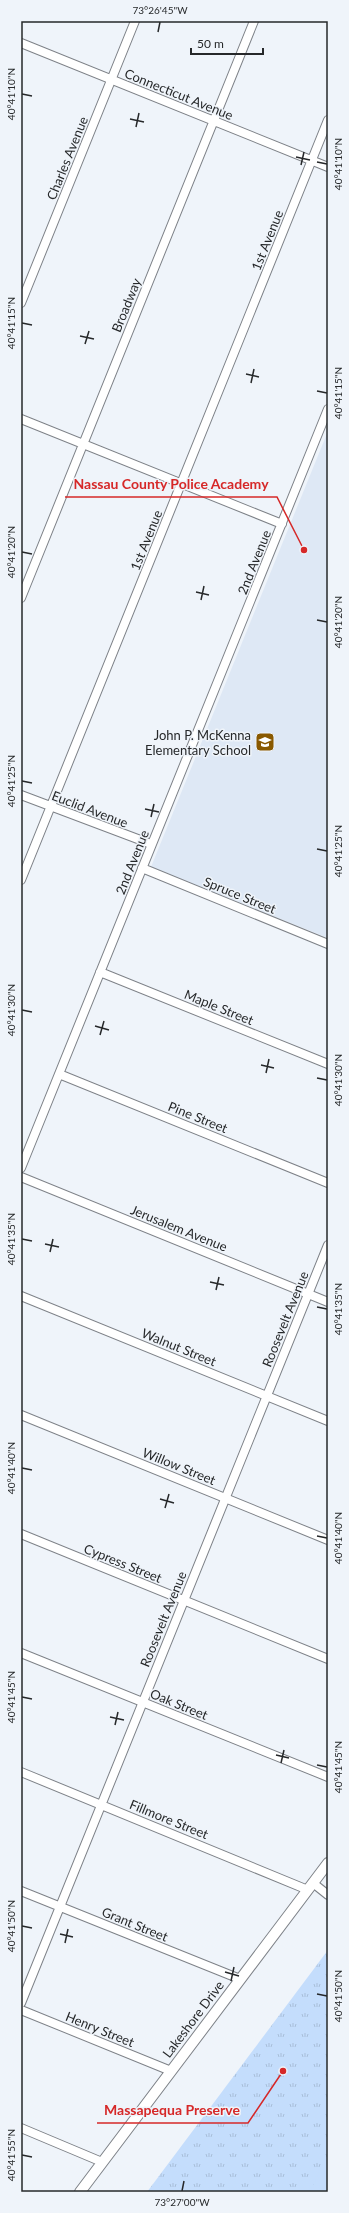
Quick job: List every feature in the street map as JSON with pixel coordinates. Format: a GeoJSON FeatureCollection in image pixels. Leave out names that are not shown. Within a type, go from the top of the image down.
{"type":"FeatureCollection","features":[{"type":"Feature","properties":{"kind":"street","name":"Charles Avenue"},"geometry":{"type":"LineString","coordinates":[[21,304],[135,21]]}},
{"type":"Feature","properties":{"kind":"street","name":"Broadway"},"geometry":{"type":"LineString","coordinates":[[21,598],[254,21]]}},
{"type":"Feature","properties":{"kind":"street","name":"Connecticut Avenue"},"geometry":{"type":"LineString","coordinates":[[21,43],[328,167]]}},
{"type":"Feature","properties":{"kind":"street","name":"1st Avenue"},"geometry":{"type":"LineString","coordinates":[[21,880],[328,120]]}},
{"type":"Feature","properties":{"kind":"street","name":"2nd Avenue"},"geometry":{"type":"LineString","coordinates":[[21,1168],[328,409]]}},
{"type":"Feature","properties":{"kind":"street"},"geometry":{"type":"LineString","coordinates":[[21,419],[282,524]]}},
{"type":"Feature","properties":{"kind":"street","name":"Euclid Avenue"},"geometry":{"type":"LineString","coordinates":[[21,795],[151,844]]}},
{"type":"Feature","properties":{"kind":"street","name":"Spruce Street"},"geometry":{"type":"LineString","coordinates":[[142,868],[328,944]]}},
{"type":"Feature","properties":{"kind":"street","name":"Maple Street"},"geometry":{"type":"LineString","coordinates":[[100,972],[328,1064]]}},
{"type":"Feature","properties":{"kind":"street","name":"Pine Street"},"geometry":{"type":"LineString","coordinates":[[59,1074],[328,1183]]}},
{"type":"Feature","properties":{"kind":"street","name":"Jerusalem Avenue"},"geometry":{"type":"LineString","coordinates":[[21,1177],[328,1302]]}},
{"type":"Feature","properties":{"kind":"street","name":"Roosevelt Avenue"},"geometry":{"type":"LineString","coordinates":[[21,2003],[328,1245]]}},
{"type":"Feature","properties":{"kind":"street","name":"Walnut Street"},"geometry":{"type":"LineString","coordinates":[[21,1296],[328,1420]]}},
{"type":"Feature","properties":{"kind":"street","name":"Willow Street"},"geometry":{"type":"LineString","coordinates":[[21,1415],[328,1540]]}},
{"type":"Feature","properties":{"kind":"street","name":"Cypress Street"},"geometry":{"type":"LineString","coordinates":[[21,1534],[328,1659]]}},
{"type":"Feature","properties":{"kind":"street","name":"Oak Street"},"geometry":{"type":"LineString","coordinates":[[21,1653],[328,1777]]}},
{"type":"Feature","properties":{"kind":"street","name":"Fillmore Street"},"geometry":{"type":"LineString","coordinates":[[21,1772],[328,1895]]}},
{"type":"Feature","properties":{"kind":"street","name":"Lakeshore Drive"},"geometry":{"type":"LineString","coordinates":[[80,2192],[328,1863]]}},
{"type":"Feature","properties":{"kind":"street","name":"Grant Street"},"geometry":{"type":"LineString","coordinates":[[21,1891],[240,1979]]}},
{"type":"Feature","properties":{"kind":"street","name":"Henry Street"},"geometry":{"type":"LineString","coordinates":[[21,2010],[171,2071]]}},
{"type":"Feature","properties":{"kind":"street"},"geometry":{"type":"LineString","coordinates":[[21,2128],[102,2162]]}},
{"type":"Feature","properties":{"kind":"shaded area","name":"John P. McKenna Elementary School"},"geometry":{"type":"Polygon","coordinates":[[[328,431],[328,938],[151,867],[328,431]]]}},
{"type":"Feature","properties":{"kind":"green space"},"geometry":{"type":"Polygon","coordinates":[[[328,1950],[328,2192],[147,2192],[328,1950]]]}},
{"type":"Feature","properties":{"kind":"green space"},"geometry":{"type":"Polygon","coordinates":[[[324,2162],[328,2164],[328,2192],[310,2192],[324,2162]]]}},
{"type":"Feature","properties":{"kind":"place","name":"Nassau County Police Academy"},"geometry":{"type":"Point","coordinates":[304,550]}},
{"type":"Feature","properties":{"kind":"place","name":"John P. McKenna Elementary School"},"geometry":{"type":"Point","coordinates":[265,742]}},
{"type":"Feature","properties":{"kind":"place","name":"Massapequa Preserve"},"geometry":{"type":"Point","coordinates":[283,2071]}}]}
